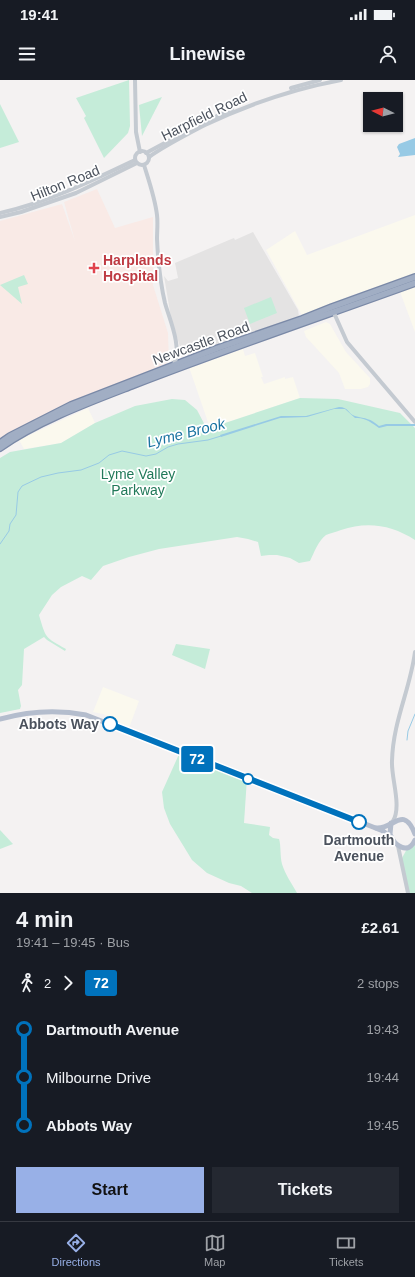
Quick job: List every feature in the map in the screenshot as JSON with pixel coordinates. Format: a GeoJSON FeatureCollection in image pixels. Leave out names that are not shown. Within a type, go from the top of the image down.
{"type":"FeatureCollection","features":[{"type":"Feature","properties":{"kind":"highway","name":"Newcastle Road"},"geometry":{"type":"LineString","coordinates":[[0,448],[20,435],[69,408],[333,310],[415,277]]}},
{"type":"Feature","properties":{"kind":"highway","name":"Newcastle Road"},"geometry":{"type":"LineString","coordinates":[[0,443],[10,436],[69,408],[174,365],[302,319],[415,283]]}},
{"type":"Feature","properties":{"kind":"main road"},"geometry":{"type":"LineString","coordinates":[[0,719],[44,711],[86,715],[383,831],[402,848],[411,846],[415,840]]}},
{"type":"Feature","properties":{"kind":"main road"},"geometry":{"type":"LineString","coordinates":[[373,827],[384,827],[398,820],[410,824],[415,834]]}},
{"type":"Feature","properties":{"kind":"main road"},"geometry":{"type":"LineString","coordinates":[[391,838],[389,830],[392,822]]}},
{"type":"Feature","properties":{"kind":"street"},"geometry":{"type":"LineString","coordinates":[[135,80],[136,132],[140,152]]}},
{"type":"Feature","properties":{"kind":"street","name":"Harpfield Road"},"geometry":{"type":"LineString","coordinates":[[146,153],[222,114],[263,97],[320,80]]}},
{"type":"Feature","properties":{"kind":"street","name":"Harpfield Road"},"geometry":{"type":"LineString","coordinates":[[149,157],[193,131],[266,98],[310,86],[341,80]]}},
{"type":"Feature","properties":{"kind":"street"},"geometry":{"type":"LineString","coordinates":[[140,152],[146,153],[149,157],[148,162],[144,165]]}},
{"type":"Feature","properties":{"kind":"street"},"geometry":{"type":"LineString","coordinates":[[140,152],[136,155],[136,161],[140,165],[144,165]]}},
{"type":"Feature","properties":{"kind":"street","name":"Hilton Road"},"geometry":{"type":"LineString","coordinates":[[0,213],[63,193],[136,161]]}},
{"type":"Feature","properties":{"kind":"street","name":"Hilton Road"},"geometry":{"type":"LineString","coordinates":[[0,217],[21,212],[76,193],[136,161]]}},
{"type":"Feature","properties":{"kind":"street"},"geometry":{"type":"LineString","coordinates":[[144,165],[157,216],[158,251],[162,283],[176,343],[174,365]]}},
{"type":"Feature","properties":{"kind":"street"},"geometry":{"type":"LineString","coordinates":[[333,310],[347,342],[415,422]]}},
{"type":"Feature","properties":{"kind":"street"},"geometry":{"type":"LineString","coordinates":[[176,354],[185,361]]}},
{"type":"Feature","properties":{"kind":"street"},"geometry":{"type":"LineString","coordinates":[[392,822],[396,815],[392,767],[394,733],[408,684],[415,652]]}},
{"type":"Feature","properties":{"kind":"street"},"geometry":{"type":"LineString","coordinates":[[396,808],[404,821]]}},
{"type":"Feature","properties":{"kind":"street"},"geometry":{"type":"LineString","coordinates":[[398,846],[402,858],[408,893]]}},
{"type":"Feature","properties":{"kind":"street"},"geometry":{"type":"LineString","coordinates":[[402,858],[411,846]]}},
{"type":"Feature","properties":{"kind":"shaded area"},"geometry":{"type":"Polygon","coordinates":[[[97,189],[115,228],[153,217],[153,285],[168,333],[169,362],[130,379],[76,399],[55,409],[0,441],[0,221],[62,204],[75,241],[64,202],[97,189]]]}},
{"type":"Feature","properties":{"kind":"shaded area"},"geometry":{"type":"Polygon","coordinates":[[[415,215],[415,332],[396,281],[349,296],[332,307],[304,319],[266,250],[295,231],[307,255],[415,215]]]}},
{"type":"Feature","properties":{"kind":"shaded area"},"geometry":{"type":"Polygon","coordinates":[[[253,232],[298,310],[299,317],[193,355],[188,355],[188,352],[185,354],[181,350],[171,318],[164,276],[168,281],[178,278],[175,263],[234,238],[235,240],[253,232]]]}},
{"type":"Feature","properties":{"kind":"shaded area"},"geometry":{"type":"Polygon","coordinates":[[[326,322],[330,324],[346,352],[370,378],[370,384],[368,387],[361,389],[345,389],[339,373],[306,337],[304,331],[326,322]]]}},
{"type":"Feature","properties":{"kind":"shaded area"},"geometry":{"type":"Polygon","coordinates":[[[243,349],[245,356],[255,353],[264,384],[285,377],[285,379],[293,377],[300,398],[210,428],[189,367],[196,366],[243,349]]]}},
{"type":"Feature","properties":{"kind":"shaded area"},"geometry":{"type":"Polygon","coordinates":[[[88,408],[95,423],[61,443],[24,449],[19,440],[88,408]]]}},
{"type":"Feature","properties":{"kind":"shaded area"},"geometry":{"type":"Polygon","coordinates":[[[103,687],[139,701],[129,728],[103,714],[93,712],[103,687]]]}},
{"type":"Feature","properties":{"kind":"green space"},"geometry":{"type":"Polygon","coordinates":[[[129,80],[130,126],[128,133],[104,158],[84,118],[86,116],[76,98],[129,80]]]}},
{"type":"Feature","properties":{"kind":"green space"},"geometry":{"type":"Polygon","coordinates":[[[162,97],[142,136],[139,105],[162,97]]]}},
{"type":"Feature","properties":{"kind":"green space"},"geometry":{"type":"Polygon","coordinates":[[[0,104],[19,142],[0,148],[0,104]]]}},
{"type":"Feature","properties":{"kind":"green space"},"geometry":{"type":"Polygon","coordinates":[[[24,275],[28,284],[18,287],[22,304],[0,285],[24,275]]]}},
{"type":"Feature","properties":{"kind":"green space"},"geometry":{"type":"Polygon","coordinates":[[[271,297],[277,313],[250,324],[244,308],[271,297]]]}},
{"type":"Feature","properties":{"kind":"green space","name":"Lyme Valley Parkway"},"geometry":{"type":"Polygon","coordinates":[[[300,398],[338,399],[400,413],[415,428],[415,540],[388,528],[370,525],[351,527],[326,535],[318,544],[310,561],[299,563],[290,558],[277,555],[261,556],[258,542],[237,537],[159,549],[103,566],[91,580],[82,576],[61,587],[52,595],[39,615],[43,629],[47,636],[66,649],[65,651],[44,637],[24,649],[22,685],[18,690],[21,706],[20,709],[0,713],[0,458],[10,452],[61,443],[95,423],[135,406],[172,399],[185,400],[197,410],[208,431],[210,428],[300,398]]]}},
{"type":"Feature","properties":{"kind":"green space"},"geometry":{"type":"Polygon","coordinates":[[[176,644],[210,649],[205,669],[172,655],[176,644]]]}},
{"type":"Feature","properties":{"kind":"green space"},"geometry":{"type":"Polygon","coordinates":[[[180,752],[247,778],[244,823],[270,827],[269,835],[273,838],[279,839],[282,864],[297,893],[252,893],[241,886],[229,883],[207,873],[192,860],[170,824],[164,808],[162,792],[180,752]]]}},
{"type":"Feature","properties":{"kind":"green space"},"geometry":{"type":"Polygon","coordinates":[[[0,830],[13,844],[0,849],[0,830]]]}},
{"type":"Feature","properties":{"kind":"green space"},"geometry":{"type":"Polygon","coordinates":[[[415,845],[415,893],[408,893],[402,858],[408,847],[415,845]]]}},
{"type":"Feature","properties":{"kind":"water"},"geometry":{"type":"Polygon","coordinates":[[[415,138],[415,155],[398,157],[400,154],[397,147],[399,144],[415,138]]]}},
{"type":"Feature","properties":{"kind":"water"},"geometry":{"type":"Polygon","coordinates":[[[339,407],[345,408],[351,414],[370,420],[379,426],[386,424],[415,424],[415,426],[387,426],[379,428],[365,419],[355,418],[345,409],[334,409],[307,417],[280,418],[221,437],[220,435],[281,416],[306,416],[339,407]]]}},
{"type":"Feature","properties":{"kind":"waterway","name":"Lyme Brook"},"geometry":{"type":"LineString","coordinates":[[0,544],[9,531],[10,524],[16,515],[18,492],[22,486],[41,477],[81,470],[99,463],[109,455],[122,451],[146,456],[156,454],[168,447],[178,444],[208,440],[221,436]]}},
{"type":"Feature","properties":{"kind":"waterway"},"geometry":{"type":"LineString","coordinates":[[407,740],[408,731],[415,714]]}},
{"type":"Feature","properties":{"kind":"bus line","name":"72"},"geometry":{"type":"LineString","coordinates":[[110,724],[359,822]]}},
{"type":"Feature","properties":{"kind":"place","name":"Harplands Hospital"},"geometry":{"type":"Point","coordinates":[94,268]}},
{"type":"Feature","properties":{"kind":"place","name":"Abbots Way"},"geometry":{"type":"Point","coordinates":[110,724]}},
{"type":"Feature","properties":{"kind":"place","name":"Dartmouth Avenue"},"geometry":{"type":"Point","coordinates":[359,822]}}]}
